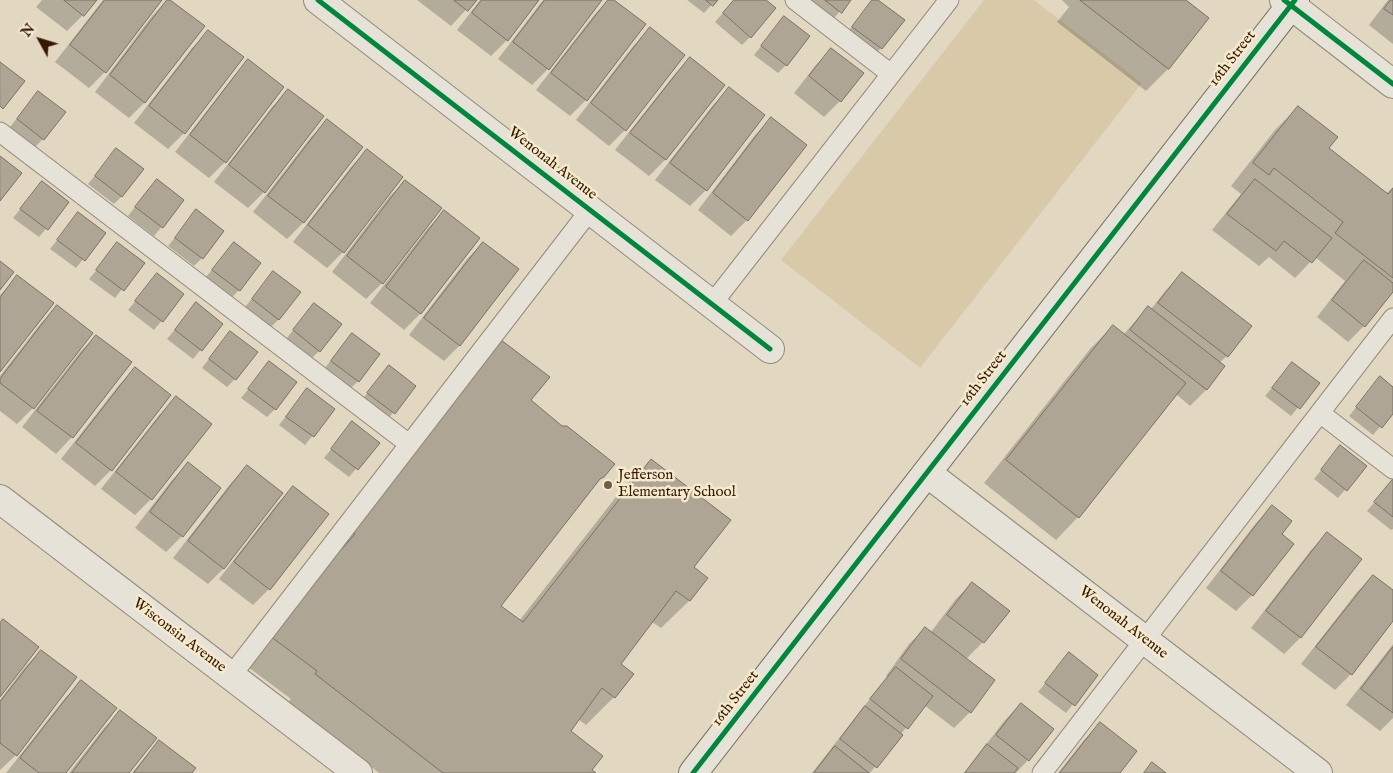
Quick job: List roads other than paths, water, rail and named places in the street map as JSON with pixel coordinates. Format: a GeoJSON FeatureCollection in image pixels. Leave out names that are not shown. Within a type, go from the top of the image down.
{"type":"FeatureCollection","features":[{"type":"Feature","properties":{"kind":"street","name":"Wenonah Avenue"},"geometry":{"type":"LineString","coordinates":[[318,0],[770,348]]}},
{"type":"Feature","properties":{"kind":"street"},"geometry":{"type":"LineString","coordinates":[[1290,2],[1393,84]]}},
{"type":"Feature","properties":{"kind":"street","name":"16th Street"},"geometry":{"type":"LineString","coordinates":[[694,773],[1290,2]]}},
{"type":"Feature","properties":{"kind":"street","name":"Wenonah Avenue"},"geometry":{"type":"LineString","coordinates":[[927,473],[1318,773]]}},
{"type":"Feature","properties":{"kind":"street","name":"Wisconsin Avenue"},"geometry":{"type":"LineString","coordinates":[[0,498],[231,676],[349,770]]}},
{"type":"Feature","properties":{"kind":"lane"},"geometry":{"type":"LineString","coordinates":[[795,0],[892,74]]}},
{"type":"Feature","properties":{"kind":"lane"},"geometry":{"type":"LineString","coordinates":[[712,304],[949,0]]}},
{"type":"Feature","properties":{"kind":"lane"},"geometry":{"type":"LineString","coordinates":[[0,132],[409,444]]}},
{"type":"Feature","properties":{"kind":"lane"},"geometry":{"type":"LineString","coordinates":[[231,676],[590,210]]}},
{"type":"Feature","properties":{"kind":"lane"},"geometry":{"type":"LineString","coordinates":[[1042,773],[1393,318]]}},
{"type":"Feature","properties":{"kind":"lane"},"geometry":{"type":"LineString","coordinates":[[1320,413],[1393,469]]}},
{"type":"Feature","properties":{"kind":"place","name":"Jefferson Elementary School"},"geometry":{"type":"Point","coordinates":[608,485]}}]}
